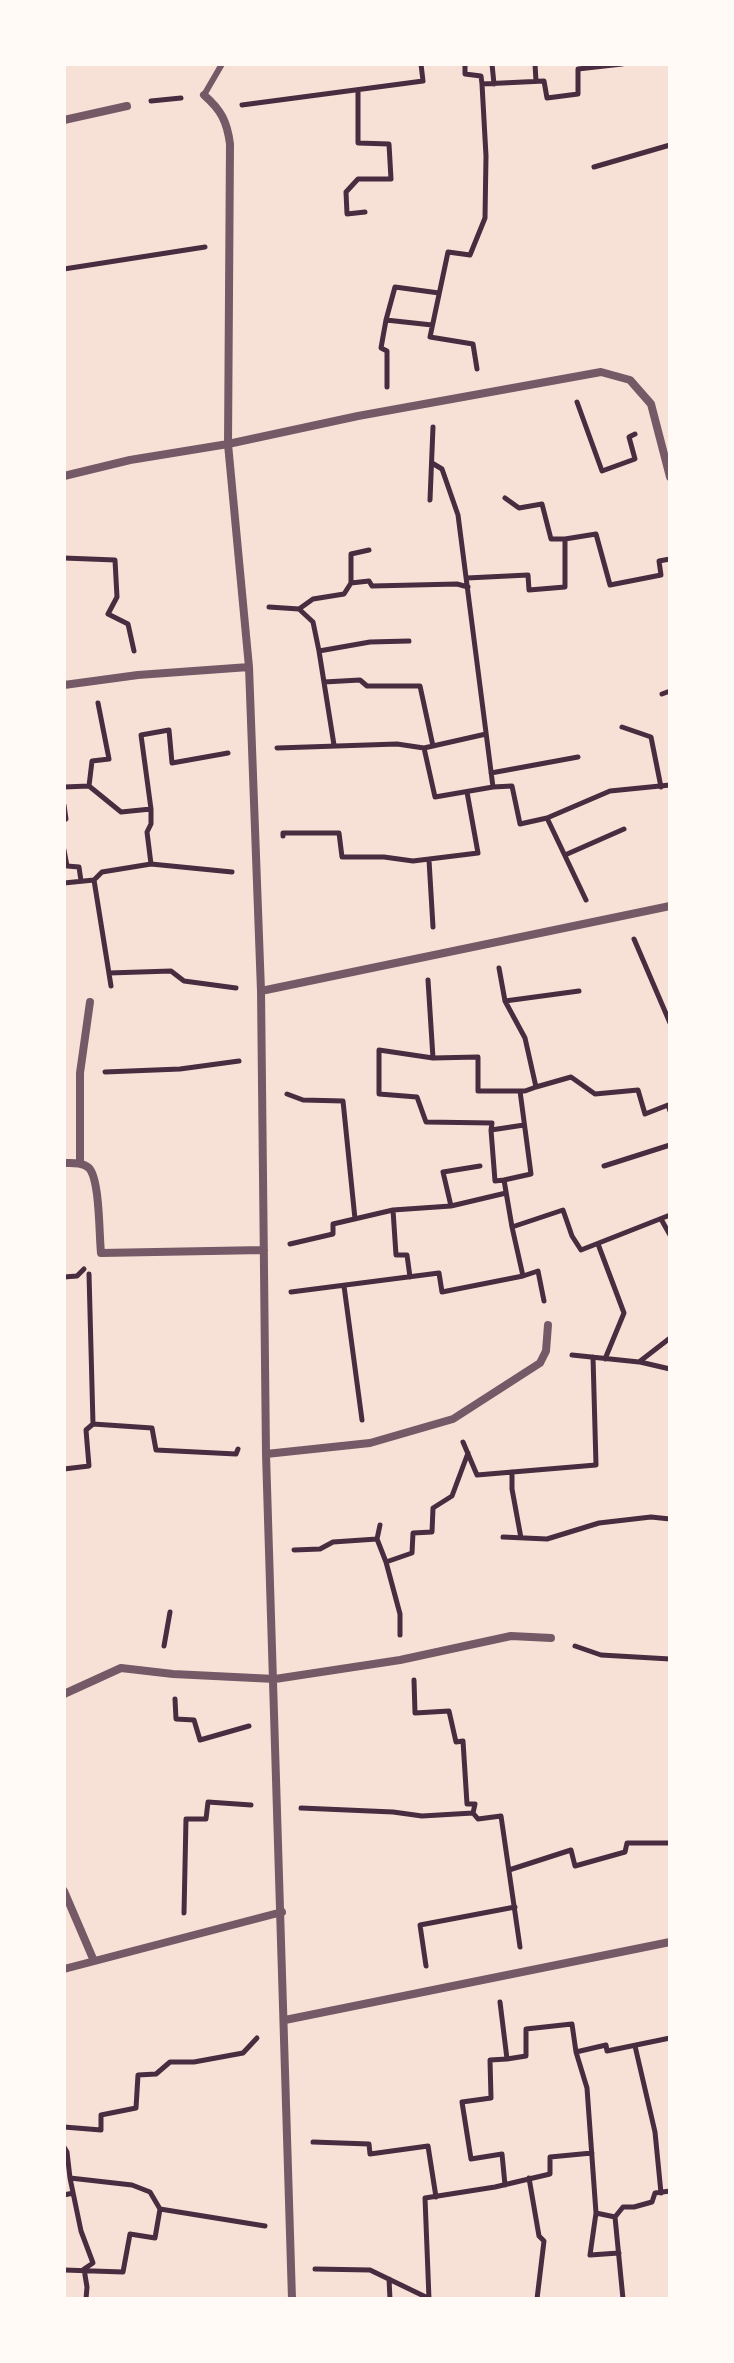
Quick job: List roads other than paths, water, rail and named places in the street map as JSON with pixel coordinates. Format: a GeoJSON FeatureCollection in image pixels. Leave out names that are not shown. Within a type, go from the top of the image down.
{"type":"FeatureCollection","features":[{"type":"Feature","properties":{"kind":"street"},"geometry":{"type":"LineString","coordinates":[[204,95],[219,108],[227,124],[230,144],[228,444],[249,667],[261,991],[266,1454],[292,2299]]}},
{"type":"Feature","properties":{"kind":"street"},"geometry":{"type":"LineString","coordinates":[[64,120],[127,106]]}},
{"type":"Feature","properties":{"kind":"street"},"geometry":{"type":"LineString","coordinates":[[64,476],[130,460],[601,372],[630,380],[651,404],[670,477]]}},
{"type":"Feature","properties":{"kind":"street"},"geometry":{"type":"LineString","coordinates":[[64,685],[138,675],[249,667]]}},
{"type":"Feature","properties":{"kind":"street"},"geometry":{"type":"LineString","coordinates":[[261,991],[670,906]]}},
{"type":"Feature","properties":{"kind":"street"},"geometry":{"type":"LineString","coordinates":[[80,1163],[80,1073],[90,1002]]}},
{"type":"Feature","properties":{"kind":"street"},"geometry":{"type":"LineString","coordinates":[[64,1163],[80,1163],[91,1170],[95,1182],[101,1253],[264,1250]]}},
{"type":"Feature","properties":{"kind":"street"},"geometry":{"type":"LineString","coordinates":[[266,1454],[370,1443],[453,1419],[540,1363],[546,1351],[548,1325]]}},
{"type":"Feature","properties":{"kind":"street"},"geometry":{"type":"LineString","coordinates":[[64,1694],[121,1668],[275,1679],[400,1660],[511,1636],[551,1638]]}},
{"type":"Feature","properties":{"kind":"street"},"geometry":{"type":"LineString","coordinates":[[64,1891],[94,1961]]}},
{"type":"Feature","properties":{"kind":"street"},"geometry":{"type":"LineString","coordinates":[[64,1969],[282,1912]]}},
{"type":"Feature","properties":{"kind":"street"},"geometry":{"type":"LineString","coordinates":[[285,2020],[670,1942]]}},
{"type":"Feature","properties":{"kind":"lane"},"geometry":{"type":"LineString","coordinates":[[204,95],[222,64]]}}]}
